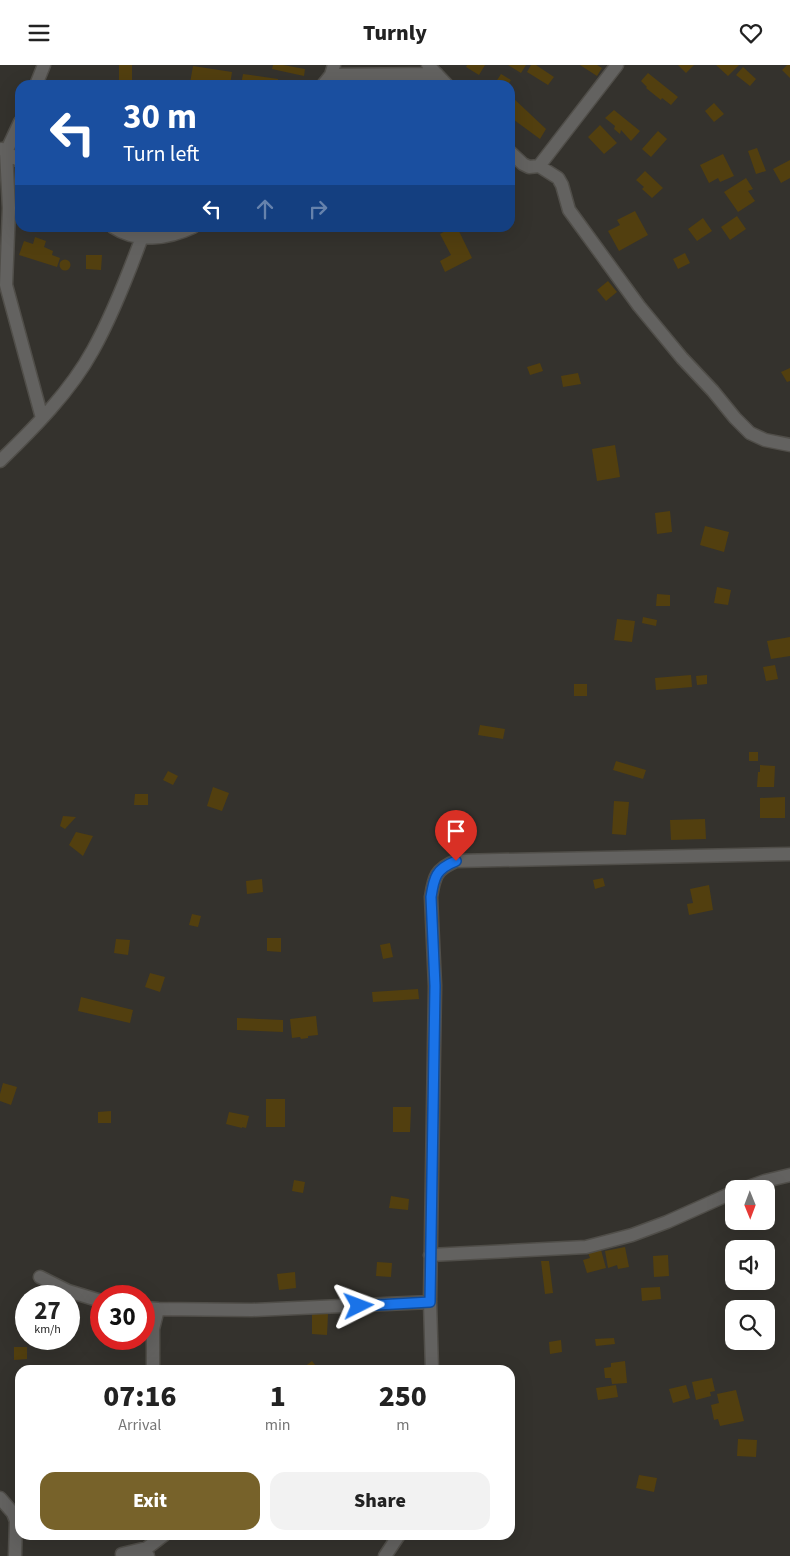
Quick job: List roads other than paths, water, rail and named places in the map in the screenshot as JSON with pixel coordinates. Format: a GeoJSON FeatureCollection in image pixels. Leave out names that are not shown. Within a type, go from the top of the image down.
{"type":"FeatureCollection","features":[{"type":"Feature","properties":{"kind":"street"},"geometry":{"type":"LineString","coordinates":[[38,80],[44,65]]}},
{"type":"Feature","properties":{"kind":"street"},"geometry":{"type":"LineString","coordinates":[[538,166],[618,65]]}},
{"type":"Feature","properties":{"kind":"street"},"geometry":{"type":"LineString","coordinates":[[329,75],[432,70],[442,80]]}},
{"type":"Feature","properties":{"kind":"street"},"geometry":{"type":"LineString","coordinates":[[15,130],[3,150],[8,208],[6,285],[42,418]]}},
{"type":"Feature","properties":{"kind":"street"},"geometry":{"type":"LineString","coordinates":[[3,150],[15,158]]}},
{"type":"Feature","properties":{"kind":"street"},"geometry":{"type":"LineString","coordinates":[[515,157],[529,167],[538,166],[558,178],[562,185],[569,210],[627,291],[682,358],[735,418],[750,433],[765,440],[790,445]]}},
{"type":"Feature","properties":{"kind":"street"},"geometry":{"type":"LineString","coordinates":[[124,232],[134,237],[156,238],[180,232]]}},
{"type":"Feature","properties":{"kind":"street"},"geometry":{"type":"LineString","coordinates":[[0,461],[60,397],[92,351],[127,277],[142,237]]}},
{"type":"Feature","properties":{"kind":"street"},"geometry":{"type":"LineString","coordinates":[[432,1365],[430,1255],[435,986],[431,897],[433,882],[437,873],[445,865],[456,861],[790,854]]}},
{"type":"Feature","properties":{"kind":"street"},"geometry":{"type":"LineString","coordinates":[[770,1180],[790,1175]]}},
{"type":"Feature","properties":{"kind":"street"},"geometry":{"type":"LineString","coordinates":[[430,1255],[586,1247],[632,1235],[667,1222],[725,1196]]}},
{"type":"Feature","properties":{"kind":"street"},"geometry":{"type":"LineString","coordinates":[[40,1277],[68,1291],[90,1298]]}},
{"type":"Feature","properties":{"kind":"street"},"geometry":{"type":"LineString","coordinates":[[155,1309],[252,1310],[430,1302]]}},
{"type":"Feature","properties":{"kind":"street"},"geometry":{"type":"LineString","coordinates":[[153,1365],[153,1329],[158,1309]]}},
{"type":"Feature","properties":{"kind":"street"},"geometry":{"type":"LineString","coordinates":[[0,1498],[14,1513],[15,1517]]}},
{"type":"Feature","properties":{"kind":"street"},"geometry":{"type":"LineString","coordinates":[[15,1556],[17,1540]]}},
{"type":"Feature","properties":{"kind":"street"},"geometry":{"type":"LineString","coordinates":[[148,1556],[122,1554],[147,1548],[157,1540]]}},
{"type":"Feature","properties":{"kind":"street"},"geometry":{"type":"LineString","coordinates":[[385,1556],[396,1540]]}}]}
